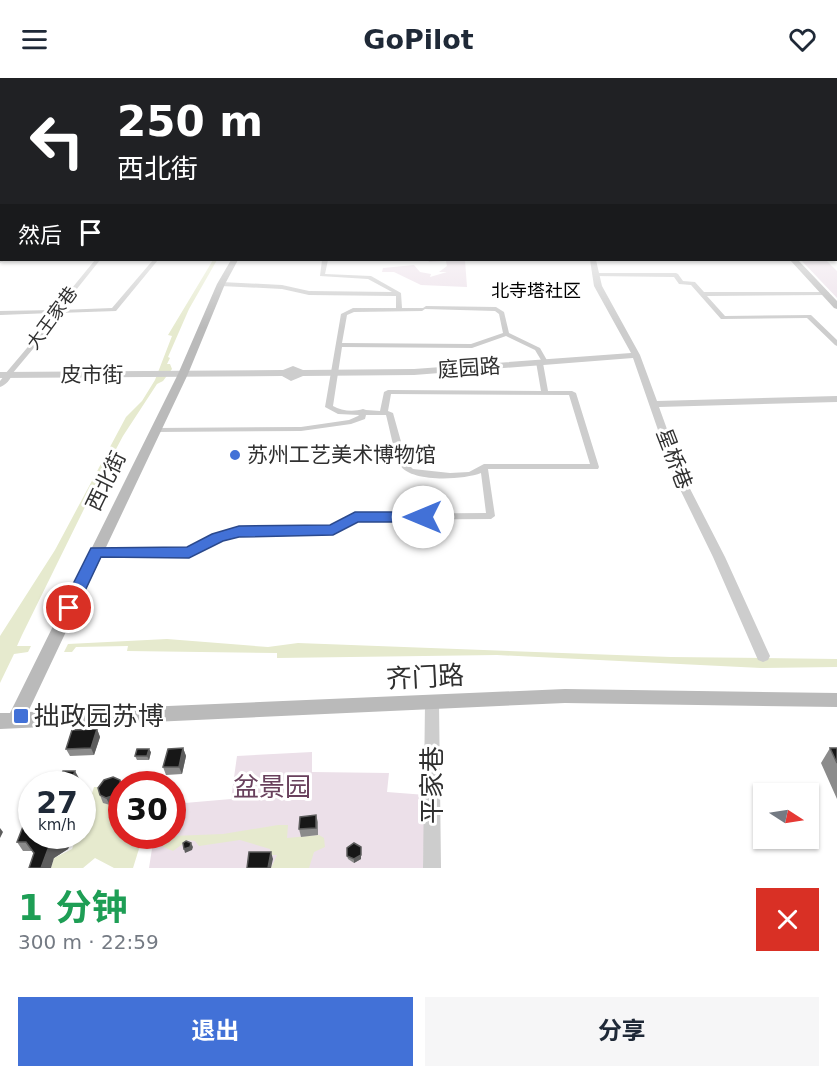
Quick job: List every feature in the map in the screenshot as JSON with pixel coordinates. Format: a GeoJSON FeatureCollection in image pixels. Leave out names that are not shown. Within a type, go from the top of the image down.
{"type":"FeatureCollection","features":[{"type":"Feature","properties":{"kind":"main road","name":"西北街"},"geometry":{"type":"LineString","coordinates":[[7,721],[96,551],[183,374],[221,284],[233,261]]}},
{"type":"Feature","properties":{"kind":"main road"},"geometry":{"type":"LineString","coordinates":[[795,261],[837,306]]}},
{"type":"Feature","properties":{"kind":"main road","name":"齐门路"},"geometry":{"type":"LineString","coordinates":[[7,721],[565,696],[837,700]]}},
{"type":"Feature","properties":{"kind":"street","name":"大王家巷"},"geometry":{"type":"LineString","coordinates":[[0,385],[5,375],[46,330],[57,310],[96,261]]}},
{"type":"Feature","properties":{"kind":"street"},"geometry":{"type":"LineString","coordinates":[[0,313],[114,310],[154,261]]}},
{"type":"Feature","properties":{"kind":"street"},"geometry":{"type":"LineString","coordinates":[[325,261],[322,275],[369,277],[399,294]]}},
{"type":"Feature","properties":{"kind":"street","name":"星桥巷"},"geometry":{"type":"LineString","coordinates":[[593,261],[598,286],[636,355],[680,479],[719,557],[763,656]]}},
{"type":"Feature","properties":{"kind":"street"},"geometry":{"type":"LineString","coordinates":[[596,274],[676,275],[681,283],[693,283],[723,318],[809,316],[837,344]]}},
{"type":"Feature","properties":{"kind":"street"},"geometry":{"type":"LineString","coordinates":[[221,284],[282,287],[309,293],[399,294]]}},
{"type":"Feature","properties":{"kind":"street"},"geometry":{"type":"LineString","coordinates":[[703,294],[826,293]]}},
{"type":"Feature","properties":{"kind":"street"},"geometry":{"type":"LineString","coordinates":[[399,294],[399,308]]}},
{"type":"Feature","properties":{"kind":"street"},"geometry":{"type":"LineString","coordinates":[[484,466],[480,472],[470,476],[414,472],[407,469],[391,416],[384,411],[338,412],[329,407],[333,373],[346,312],[399,308],[496,309],[502,313],[506,334]]}},
{"type":"Feature","properties":{"kind":"street"},"geometry":{"type":"LineString","coordinates":[[340,345],[472,346],[506,334],[538,349],[542,362],[545,393]]}},
{"type":"Feature","properties":{"kind":"street","name":"庭园路"},"geometry":{"type":"LineString","coordinates":[[183,374],[284,373],[291,378],[302,373],[414,372],[636,355]]}},
{"type":"Feature","properties":{"kind":"street","name":"皮市街"},"geometry":{"type":"LineString","coordinates":[[5,375],[183,374]]}},
{"type":"Feature","properties":{"kind":"street"},"geometry":{"type":"LineString","coordinates":[[384,411],[387,392],[572,393],[595,467],[484,466]]}},
{"type":"Feature","properties":{"kind":"street"},"geometry":{"type":"LineString","coordinates":[[653,404],[837,399]]}},
{"type":"Feature","properties":{"kind":"street"},"geometry":{"type":"LineString","coordinates":[[155,430],[301,429],[351,422],[363,417],[363,411]]}},
{"type":"Feature","properties":{"kind":"street"},"geometry":{"type":"LineString","coordinates":[[96,551],[189,553],[228,534],[333,530],[355,517],[490,516],[484,466]]}},
{"type":"Feature","properties":{"kind":"street","name":"平家巷"},"geometry":{"type":"LineString","coordinates":[[432,703],[432,868]]}},
{"type":"Feature","properties":{"kind":"green space"},"geometry":{"type":"Polygon","coordinates":[[[446,261],[465,261],[467,287],[421,285],[394,272],[382,272],[383,268],[414,265],[420,272],[431,274],[430,277],[447,272],[439,272],[447,266],[446,261]]]}},
{"type":"Feature","properties":{"kind":"green space"},"geometry":{"type":"Polygon","coordinates":[[[802,261],[827,261],[837,271],[837,298],[802,261]]]}},
{"type":"Feature","properties":{"kind":"green space","name":"盆景园"},"geometry":{"type":"Polygon","coordinates":[[[312,752],[312,772],[389,773],[387,792],[426,795],[423,868],[149,868],[152,849],[186,849],[186,803],[231,799],[237,756],[312,752]]]}},
{"type":"Feature","properties":{"kind":"shaded area"},"geometry":{"type":"Polygon","coordinates":[[[212,261],[216,261],[189,309],[168,357],[170,358],[167,364],[170,364],[172,369],[163,381],[157,384],[123,436],[84,509],[17,646],[31,646],[28,652],[14,654],[0,683],[0,636],[55,550],[126,417],[142,401],[155,380],[172,336],[168,335],[212,261]]]}},
{"type":"Feature","properties":{"kind":"shaded area"},"geometry":{"type":"Polygon","coordinates":[[[167,639],[268,647],[298,643],[671,657],[837,659],[837,667],[761,668],[497,655],[277,658],[277,653],[127,651],[128,646],[76,647],[72,652],[64,652],[68,644],[167,639]]]}},
{"type":"Feature","properties":{"kind":"shaded area"},"geometry":{"type":"Polygon","coordinates":[[[104,784],[108,784],[108,849],[139,849],[133,868],[114,868],[95,858],[83,868],[51,868],[54,858],[72,849],[96,849],[96,787],[103,787],[104,784]]]}},
{"type":"Feature","properties":{"kind":"shaded area"},"geometry":{"type":"Polygon","coordinates":[[[288,825],[287,838],[319,835],[324,838],[325,847],[314,852],[309,868],[271,868],[277,855],[272,855],[272,859],[270,849],[240,840],[199,846],[195,841],[186,841],[186,835],[223,834],[288,825]]]}},
{"type":"Feature","properties":{"kind":"building"},"geometry":{"type":"Polygon","coordinates":[[[97,729],[91,748],[66,749],[72,730],[97,729]]]}},
{"type":"Feature","properties":{"kind":"building"},"geometry":{"type":"Polygon","coordinates":[[[183,748],[179,767],[163,767],[168,749],[183,748]]]}},
{"type":"Feature","properties":{"kind":"building"},"geometry":{"type":"Polygon","coordinates":[[[830,748],[837,748],[837,763],[830,748]]]}},
{"type":"Feature","properties":{"kind":"building"},"geometry":{"type":"Polygon","coordinates":[[[137,749],[149,749],[147,756],[135,756],[137,749]]]}},
{"type":"Feature","properties":{"kind":"building"},"geometry":{"type":"Polygon","coordinates":[[[108,779],[108,797],[106,798],[100,795],[98,788],[108,779]]]}},
{"type":"Feature","properties":{"kind":"building"},"geometry":{"type":"Polygon","coordinates":[[[316,815],[316,828],[299,829],[300,817],[316,815]]]}},
{"type":"Feature","properties":{"kind":"building"},"geometry":{"type":"Polygon","coordinates":[[[186,841],[191,843],[190,847],[186,848],[186,841]]]}},
{"type":"Feature","properties":{"kind":"building"},"geometry":{"type":"Polygon","coordinates":[[[354,843],[361,847],[361,855],[354,859],[347,856],[347,848],[354,843]]]}},
{"type":"Feature","properties":{"kind":"building"},"geometry":{"type":"Polygon","coordinates":[[[31,849],[48,849],[41,868],[29,868],[34,853],[31,849]]]}},
{"type":"Feature","properties":{"kind":"building"},"geometry":{"type":"Polygon","coordinates":[[[249,852],[271,852],[268,868],[247,868],[249,852]]]}},
{"type":"Feature","properties":{"kind":"place","name":"苏州工艺美术博物馆"},"geometry":{"type":"Point","coordinates":[235,455]}},
{"type":"Feature","properties":{"kind":"place","name":"拙政园苏博"},"geometry":{"type":"Point","coordinates":[21,716]}},
{"type":"Feature","properties":{"kind":"district","name":"北寺塔社区"},"geometry":{"type":"Point","coordinates":[536,291]}},
{"type":"Feature","properties":{"kind":"route"},"geometry":{"type":"LineString","coordinates":[[69,608],[96,551],[189,553],[217,537],[239,532],[333,530],[345,520],[355,517],[423,517]]}}]}
